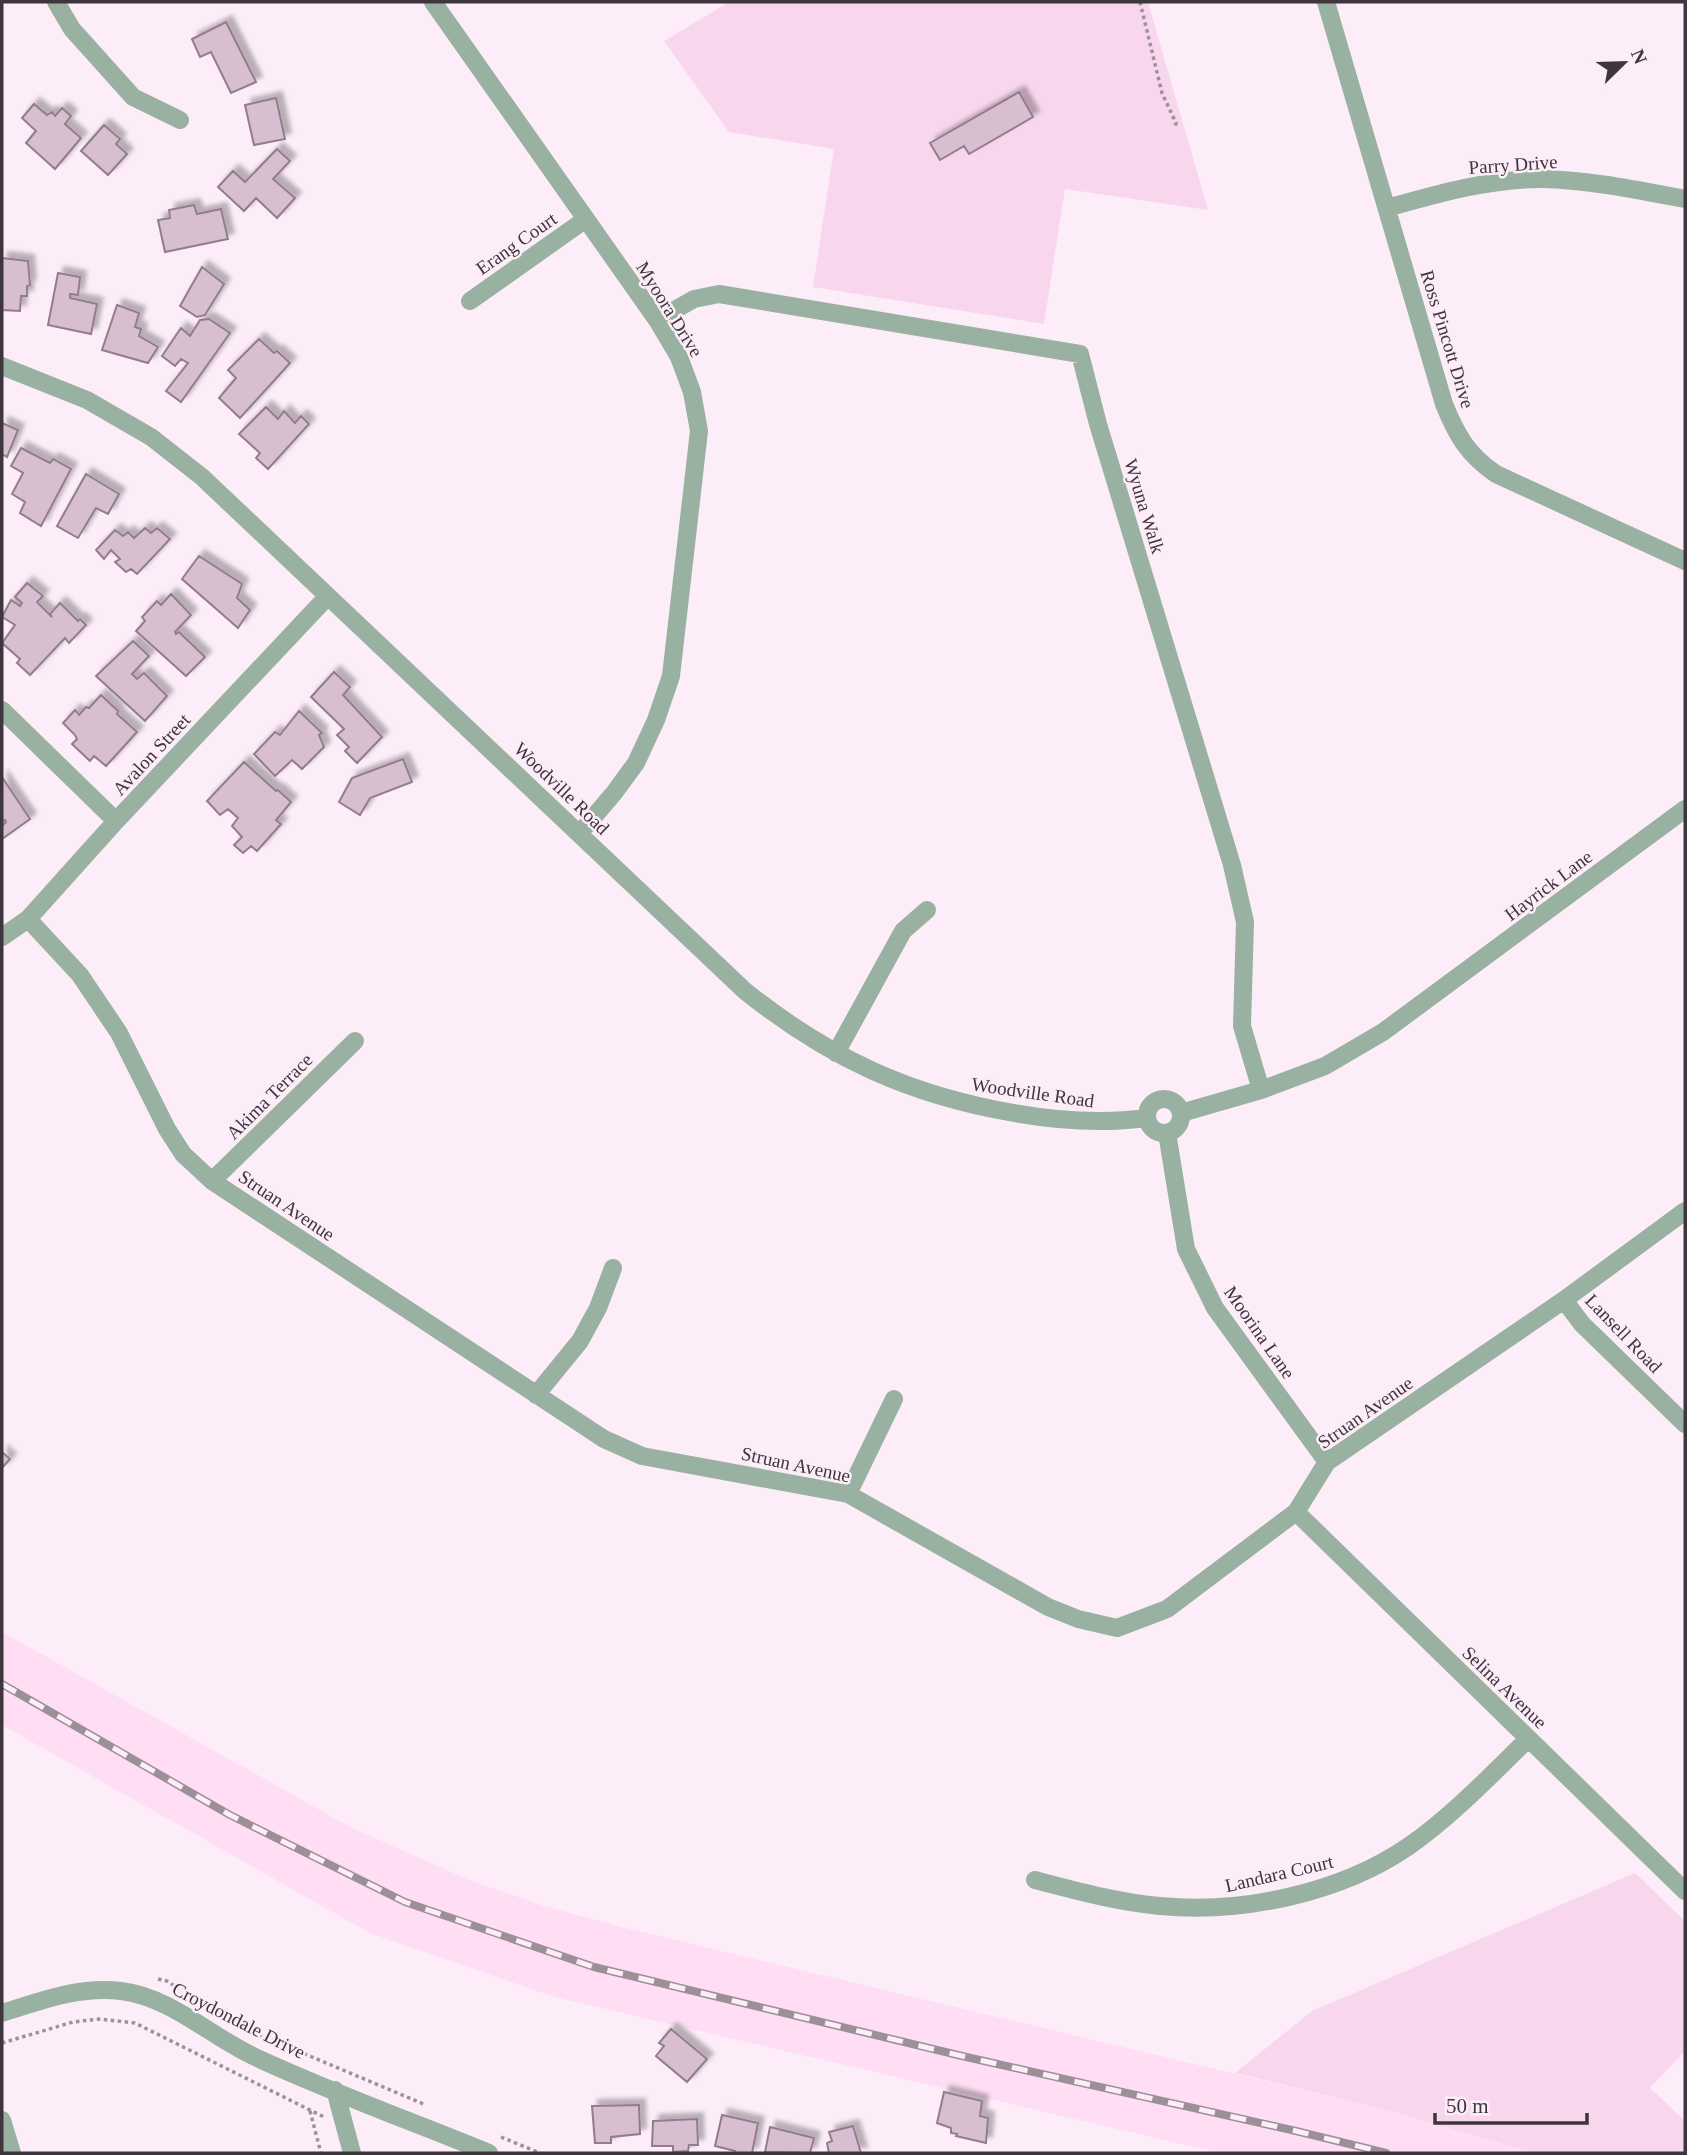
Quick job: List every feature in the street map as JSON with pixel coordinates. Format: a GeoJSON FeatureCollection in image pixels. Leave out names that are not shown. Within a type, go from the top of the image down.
{"type":"FeatureCollection","features":[{"type":"Feature","properties":{"kind":"street"},"geometry":{"type":"LineString","coordinates":[[56,2],[72,29],[133,97],[180,120]]}},
{"type":"Feature","properties":{"kind":"street","name":"Myoora Drive"},"geometry":{"type":"LineString","coordinates":[[433,2],[657,320],[679,358],[692,392],[699,431],[671,676],[656,720],[636,762],[579,834]]}},
{"type":"Feature","properties":{"kind":"street","name":"Ross Pincott Drive"},"geometry":{"type":"LineString","coordinates":[[1326,2],[1444,404],[1460,440],[1470,453],[1496,474],[1522,488],[1685,561]]}},
{"type":"Feature","properties":{"kind":"street","name":"Parry Drive"},"geometry":{"type":"LineString","coordinates":[[1387,208],[1473,185],[1539,179],[1599,183],[1685,199]]}},
{"type":"Feature","properties":{"kind":"street","name":"Erang Court"},"geometry":{"type":"LineString","coordinates":[[470,301],[586,219]]}},
{"type":"Feature","properties":{"kind":"street","name":"Wyuna Walk"},"geometry":{"type":"LineString","coordinates":[[657,320],[694,299],[719,294],[1080,354],[1098,424],[1232,865],[1245,922],[1242,1026],[1261,1090]]}},
{"type":"Feature","properties":{"kind":"street","name":"Woodville Road"},"geometry":{"type":"LineString","coordinates":[[2,366],[87,400],[152,437],[202,477],[745,991],[772,1013],[836,1053],[880,1076],[947,1100],[1072,1122],[1098,1123],[1147,1118]]}},
{"type":"Feature","properties":{"kind":"street","name":"Avalon Street"},"geometry":{"type":"LineString","coordinates":[[2,937],[28,919],[328,596]]}},
{"type":"Feature","properties":{"kind":"street"},"geometry":{"type":"LineString","coordinates":[[2,710],[117,821]]}},
{"type":"Feature","properties":{"kind":"street","name":"Hayrick Lane"},"geometry":{"type":"LineString","coordinates":[[1261,1090],[1325,1066],[1383,1032],[1685,809]]}},
{"type":"Feature","properties":{"kind":"street"},"geometry":{"type":"LineString","coordinates":[[836,1053],[903,931],[927,911]]}},
{"type":"Feature","properties":{"kind":"street","name":"Struan Avenue"},"geometry":{"type":"LineString","coordinates":[[28,919],[80,975],[118,1033],[167,1129],[183,1154],[212,1181],[536,1395],[604,1439],[642,1456],[848,1494],[1048,1607],[1078,1619],[1117,1628],[1167,1609],[1296,1512],[1327,1462],[1564,1300],[1685,1211]]}},
{"type":"Feature","properties":{"kind":"street","name":"Akima Terrace"},"geometry":{"type":"LineString","coordinates":[[212,1181],[355,1041]]}},
{"type":"Feature","properties":{"kind":"street"},"geometry":{"type":"LineString","coordinates":[[1181,1113],[1261,1090]]}},
{"type":"Feature","properties":{"kind":"street"},"geometry":{"type":"LineString","coordinates":[[1159,1099],[1170,1100],[1181,1113],[1179,1124],[1167,1133],[1153,1129],[1147,1118],[1150,1105],[1159,1099]]}},
{"type":"Feature","properties":{"kind":"street","name":"Moorina Lane"},"geometry":{"type":"LineString","coordinates":[[1167,1133],[1186,1249],[1215,1308],[1327,1462]]}},
{"type":"Feature","properties":{"kind":"street"},"geometry":{"type":"LineString","coordinates":[[536,1395],[580,1341],[598,1308],[612,1268]]}},
{"type":"Feature","properties":{"kind":"street","name":"Lansell Road"},"geometry":{"type":"LineString","coordinates":[[1564,1300],[1582,1324],[1685,1424]]}},
{"type":"Feature","properties":{"kind":"street"},"geometry":{"type":"LineString","coordinates":[[848,1494],[894,1399]]}},
{"type":"Feature","properties":{"kind":"street","name":"Selina Avenue"},"geometry":{"type":"LineString","coordinates":[[1296,1512],[1685,1891]]}},
{"type":"Feature","properties":{"kind":"street","name":"Landara Court"},"geometry":{"type":"LineString","coordinates":[[1035,1880],[1102,1898],[1161,1906],[1221,1908],[1301,1894],[1350,1878],[1408,1847],[1454,1811],[1528,1739]]}},
{"type":"Feature","properties":{"kind":"street","name":"Croydondale Drive"},"geometry":{"type":"LineString","coordinates":[[2,2013],[74,1991],[123,1991],[162,2003],[252,2055],[489,2153]]}},
{"type":"Feature","properties":{"kind":"street"},"geometry":{"type":"LineString","coordinates":[[335,2090],[352,2153]]}},
{"type":"Feature","properties":{"kind":"street"},"geometry":{"type":"LineString","coordinates":[[2,2120],[12,2153]]}},
{"type":"Feature","properties":{"kind":"path"},"geometry":{"type":"LineString","coordinates":[[1140,2],[1162,93],[1176,123],[1175,127]]}},
{"type":"Feature","properties":{"kind":"path"},"geometry":{"type":"LineString","coordinates":[[2,2043],[74,2022],[99,2019],[135,2023],[327,2119],[343,2122]]}},
{"type":"Feature","properties":{"kind":"path"},"geometry":{"type":"LineString","coordinates":[[309,2110],[321,2153]]}},
{"type":"Feature","properties":{"kind":"shaded area"},"geometry":{"type":"Polygon","coordinates":[[[729,2],[1148,2],[1208,210],[1065,189],[1044,324],[813,287],[834,149],[729,132],[664,41],[729,2]]]}},
{"type":"Feature","properties":{"kind":"shaded area"},"geometry":{"type":"Polygon","coordinates":[[[2,1632],[352,1828],[469,1880],[544,1906],[621,1927],[1390,2111],[1534,2153],[1220,2153],[555,1997],[370,1933],[2,1725],[2,1632]]]}},
{"type":"Feature","properties":{"kind":"shaded area"},"geometry":{"type":"Polygon","coordinates":[[[1635,1873],[1685,1921],[1685,2051],[1650,2088],[1685,2121],[1685,2153],[1534,2153],[1390,2111],[1235,2073],[1312,2011],[1635,1873]]]}},
{"type":"Feature","properties":{"kind":"building"},"geometry":{"type":"Polygon","coordinates":[[[226,22],[256,82],[231,93],[211,52],[200,57],[192,39],[226,22]]]}},
{"type":"Feature","properties":{"kind":"building"},"geometry":{"type":"Polygon","coordinates":[[[1019,92],[1033,117],[969,154],[964,146],[940,160],[930,143],[1019,92]]]}},
{"type":"Feature","properties":{"kind":"building"},"geometry":{"type":"Polygon","coordinates":[[[276,98],[285,139],[254,145],[245,105],[276,98]]]}},
{"type":"Feature","properties":{"kind":"building"},"geometry":{"type":"Polygon","coordinates":[[[34,104],[47,115],[52,112],[55,116],[62,108],[71,116],[65,124],[81,138],[55,169],[26,143],[36,131],[22,118],[34,104]]]}},
{"type":"Feature","properties":{"kind":"building"},"geometry":{"type":"Polygon","coordinates":[[[104,125],[120,139],[116,144],[127,154],[108,175],[81,151],[104,125]]]}},
{"type":"Feature","properties":{"kind":"building"},"geometry":{"type":"Polygon","coordinates":[[[277,149],[290,161],[273,179],[295,198],[277,218],[256,198],[244,211],[218,187],[233,171],[245,182],[277,149]]]}},
{"type":"Feature","properties":{"kind":"building"},"geometry":{"type":"Polygon","coordinates":[[[194,205],[197,214],[221,209],[228,239],[165,252],[158,220],[170,218],[169,210],[194,205]]]}},
{"type":"Feature","properties":{"kind":"building"},"geometry":{"type":"Polygon","coordinates":[[[2,258],[28,261],[30,285],[27,286],[27,296],[21,296],[20,311],[2,310],[2,258]]]}},
{"type":"Feature","properties":{"kind":"building"},"geometry":{"type":"Polygon","coordinates":[[[202,267],[224,284],[205,315],[197,317],[180,306],[202,267]]]}},
{"type":"Feature","properties":{"kind":"building"},"geometry":{"type":"Polygon","coordinates":[[[58,273],[80,277],[78,295],[70,294],[70,298],[97,304],[91,334],[48,325],[58,273]]]}},
{"type":"Feature","properties":{"kind":"building"},"geometry":{"type":"Polygon","coordinates":[[[117,305],[139,313],[135,327],[141,329],[139,336],[158,347],[148,363],[102,350],[117,305]]]}},
{"type":"Feature","properties":{"kind":"building"},"geometry":{"type":"Polygon","coordinates":[[[209,319],[230,333],[181,402],[166,391],[188,363],[181,359],[175,366],[162,356],[181,328],[190,336],[200,320],[209,319]]]}},
{"type":"Feature","properties":{"kind":"building"},"geometry":{"type":"Polygon","coordinates":[[[259,339],[290,363],[240,418],[219,398],[236,378],[228,370],[259,339]]]}},
{"type":"Feature","properties":{"kind":"building"},"geometry":{"type":"Polygon","coordinates":[[[266,407],[278,419],[284,411],[295,423],[301,416],[309,424],[268,469],[256,458],[260,453],[239,434],[266,407]]]}},
{"type":"Feature","properties":{"kind":"building"},"geometry":{"type":"Polygon","coordinates":[[[2,423],[18,430],[7,457],[2,454],[2,423]]]}},
{"type":"Feature","properties":{"kind":"building"},"geometry":{"type":"Polygon","coordinates":[[[21,448],[50,463],[53,459],[71,469],[41,526],[20,513],[25,502],[12,494],[23,473],[11,466],[21,448]]]}},
{"type":"Feature","properties":{"kind":"building"},"geometry":{"type":"Polygon","coordinates":[[[86,474],[119,494],[108,514],[96,508],[78,538],[57,526],[86,474]]]}},
{"type":"Feature","properties":{"kind":"building"},"geometry":{"type":"Polygon","coordinates":[[[145,528],[151,533],[157,528],[170,539],[137,574],[131,569],[126,572],[115,562],[120,559],[111,550],[104,559],[96,550],[115,530],[123,536],[128,532],[134,538],[145,528]]]}},
{"type":"Feature","properties":{"kind":"building"},"geometry":{"type":"Polygon","coordinates":[[[199,556],[242,584],[237,598],[250,610],[238,628],[182,579],[199,556]]]}},
{"type":"Feature","properties":{"kind":"building"},"geometry":{"type":"Polygon","coordinates":[[[27,583],[43,596],[37,602],[52,617],[50,614],[60,603],[78,621],[80,619],[86,625],[69,643],[65,638],[30,675],[17,663],[20,659],[2,643],[15,625],[2,617],[11,600],[20,606],[22,603],[15,597],[27,583]]]}},
{"type":"Feature","properties":{"kind":"building"},"geometry":{"type":"Polygon","coordinates":[[[171,594],[191,615],[176,634],[179,632],[205,657],[186,676],[136,631],[145,621],[142,617],[157,601],[161,605],[171,594]]]}},
{"type":"Feature","properties":{"kind":"building"},"geometry":{"type":"Polygon","coordinates":[[[133,641],[149,656],[132,674],[137,679],[144,673],[167,696],[145,721],[96,676],[133,641]]]}},
{"type":"Feature","properties":{"kind":"building"},"geometry":{"type":"Polygon","coordinates":[[[334,672],[350,687],[343,695],[382,737],[357,763],[345,751],[349,747],[337,735],[344,729],[311,697],[334,672]]]}},
{"type":"Feature","properties":{"kind":"building"},"geometry":{"type":"Polygon","coordinates":[[[101,695],[137,732],[106,766],[94,756],[90,761],[72,744],[77,739],[63,723],[75,710],[79,715],[86,707],[89,708],[101,695]]]}},
{"type":"Feature","properties":{"kind":"building"},"geometry":{"type":"Polygon","coordinates":[[[299,711],[322,733],[319,735],[324,747],[302,769],[292,760],[275,776],[254,754],[275,732],[280,735],[299,711]]]}},
{"type":"Feature","properties":{"kind":"building"},"geometry":{"type":"Polygon","coordinates":[[[403,759],[412,782],[370,798],[360,815],[339,802],[352,778],[403,759]]]}},
{"type":"Feature","properties":{"kind":"building"},"geometry":{"type":"Polygon","coordinates":[[[244,762],[291,802],[276,820],[281,824],[257,851],[251,846],[243,853],[234,845],[242,837],[232,826],[238,818],[228,809],[220,815],[207,801],[244,762]]]}},
{"type":"Feature","properties":{"kind":"building"},"geometry":{"type":"Polygon","coordinates":[[[2,777],[30,819],[2,839],[2,826],[6,822],[2,822],[2,777]]]}},
{"type":"Feature","properties":{"kind":"building"},"geometry":{"type":"Polygon","coordinates":[[[2,1452],[10,1459],[2,1468],[2,1452]]]}},
{"type":"Feature","properties":{"kind":"building"},"geometry":{"type":"Polygon","coordinates":[[[671,2029],[707,2059],[687,2082],[656,2056],[664,2046],[659,2043],[671,2029]]]}},
{"type":"Feature","properties":{"kind":"building"},"geometry":{"type":"Polygon","coordinates":[[[944,2092],[982,2101],[980,2116],[988,2118],[986,2143],[956,2136],[957,2134],[951,2133],[951,2128],[937,2123],[944,2092]]]}},
{"type":"Feature","properties":{"kind":"building"},"geometry":{"type":"Polygon","coordinates":[[[639,2105],[640,2134],[611,2137],[611,2143],[595,2143],[592,2106],[639,2105]]]}},
{"type":"Feature","properties":{"kind":"building"},"geometry":{"type":"Polygon","coordinates":[[[722,2115],[758,2123],[752,2153],[734,2153],[735,2151],[715,2146],[722,2115]]]}},
{"type":"Feature","properties":{"kind":"building"},"geometry":{"type":"Polygon","coordinates":[[[697,2119],[698,2145],[689,2145],[688,2151],[673,2152],[673,2146],[652,2146],[653,2121],[697,2119]]]}},
{"type":"Feature","properties":{"kind":"building"},"geometry":{"type":"Polygon","coordinates":[[[853,2126],[861,2153],[829,2153],[827,2143],[832,2141],[829,2132],[853,2126]]]}},
{"type":"Feature","properties":{"kind":"building"},"geometry":{"type":"Polygon","coordinates":[[[770,2127],[814,2138],[810,2153],[765,2152],[770,2127]]]}},
{"type":"Feature","properties":{"kind":"railway"},"geometry":{"type":"LineString","coordinates":[[2,1684],[230,1815],[405,1902],[594,1967],[962,2056],[1386,2153]]}}]}
